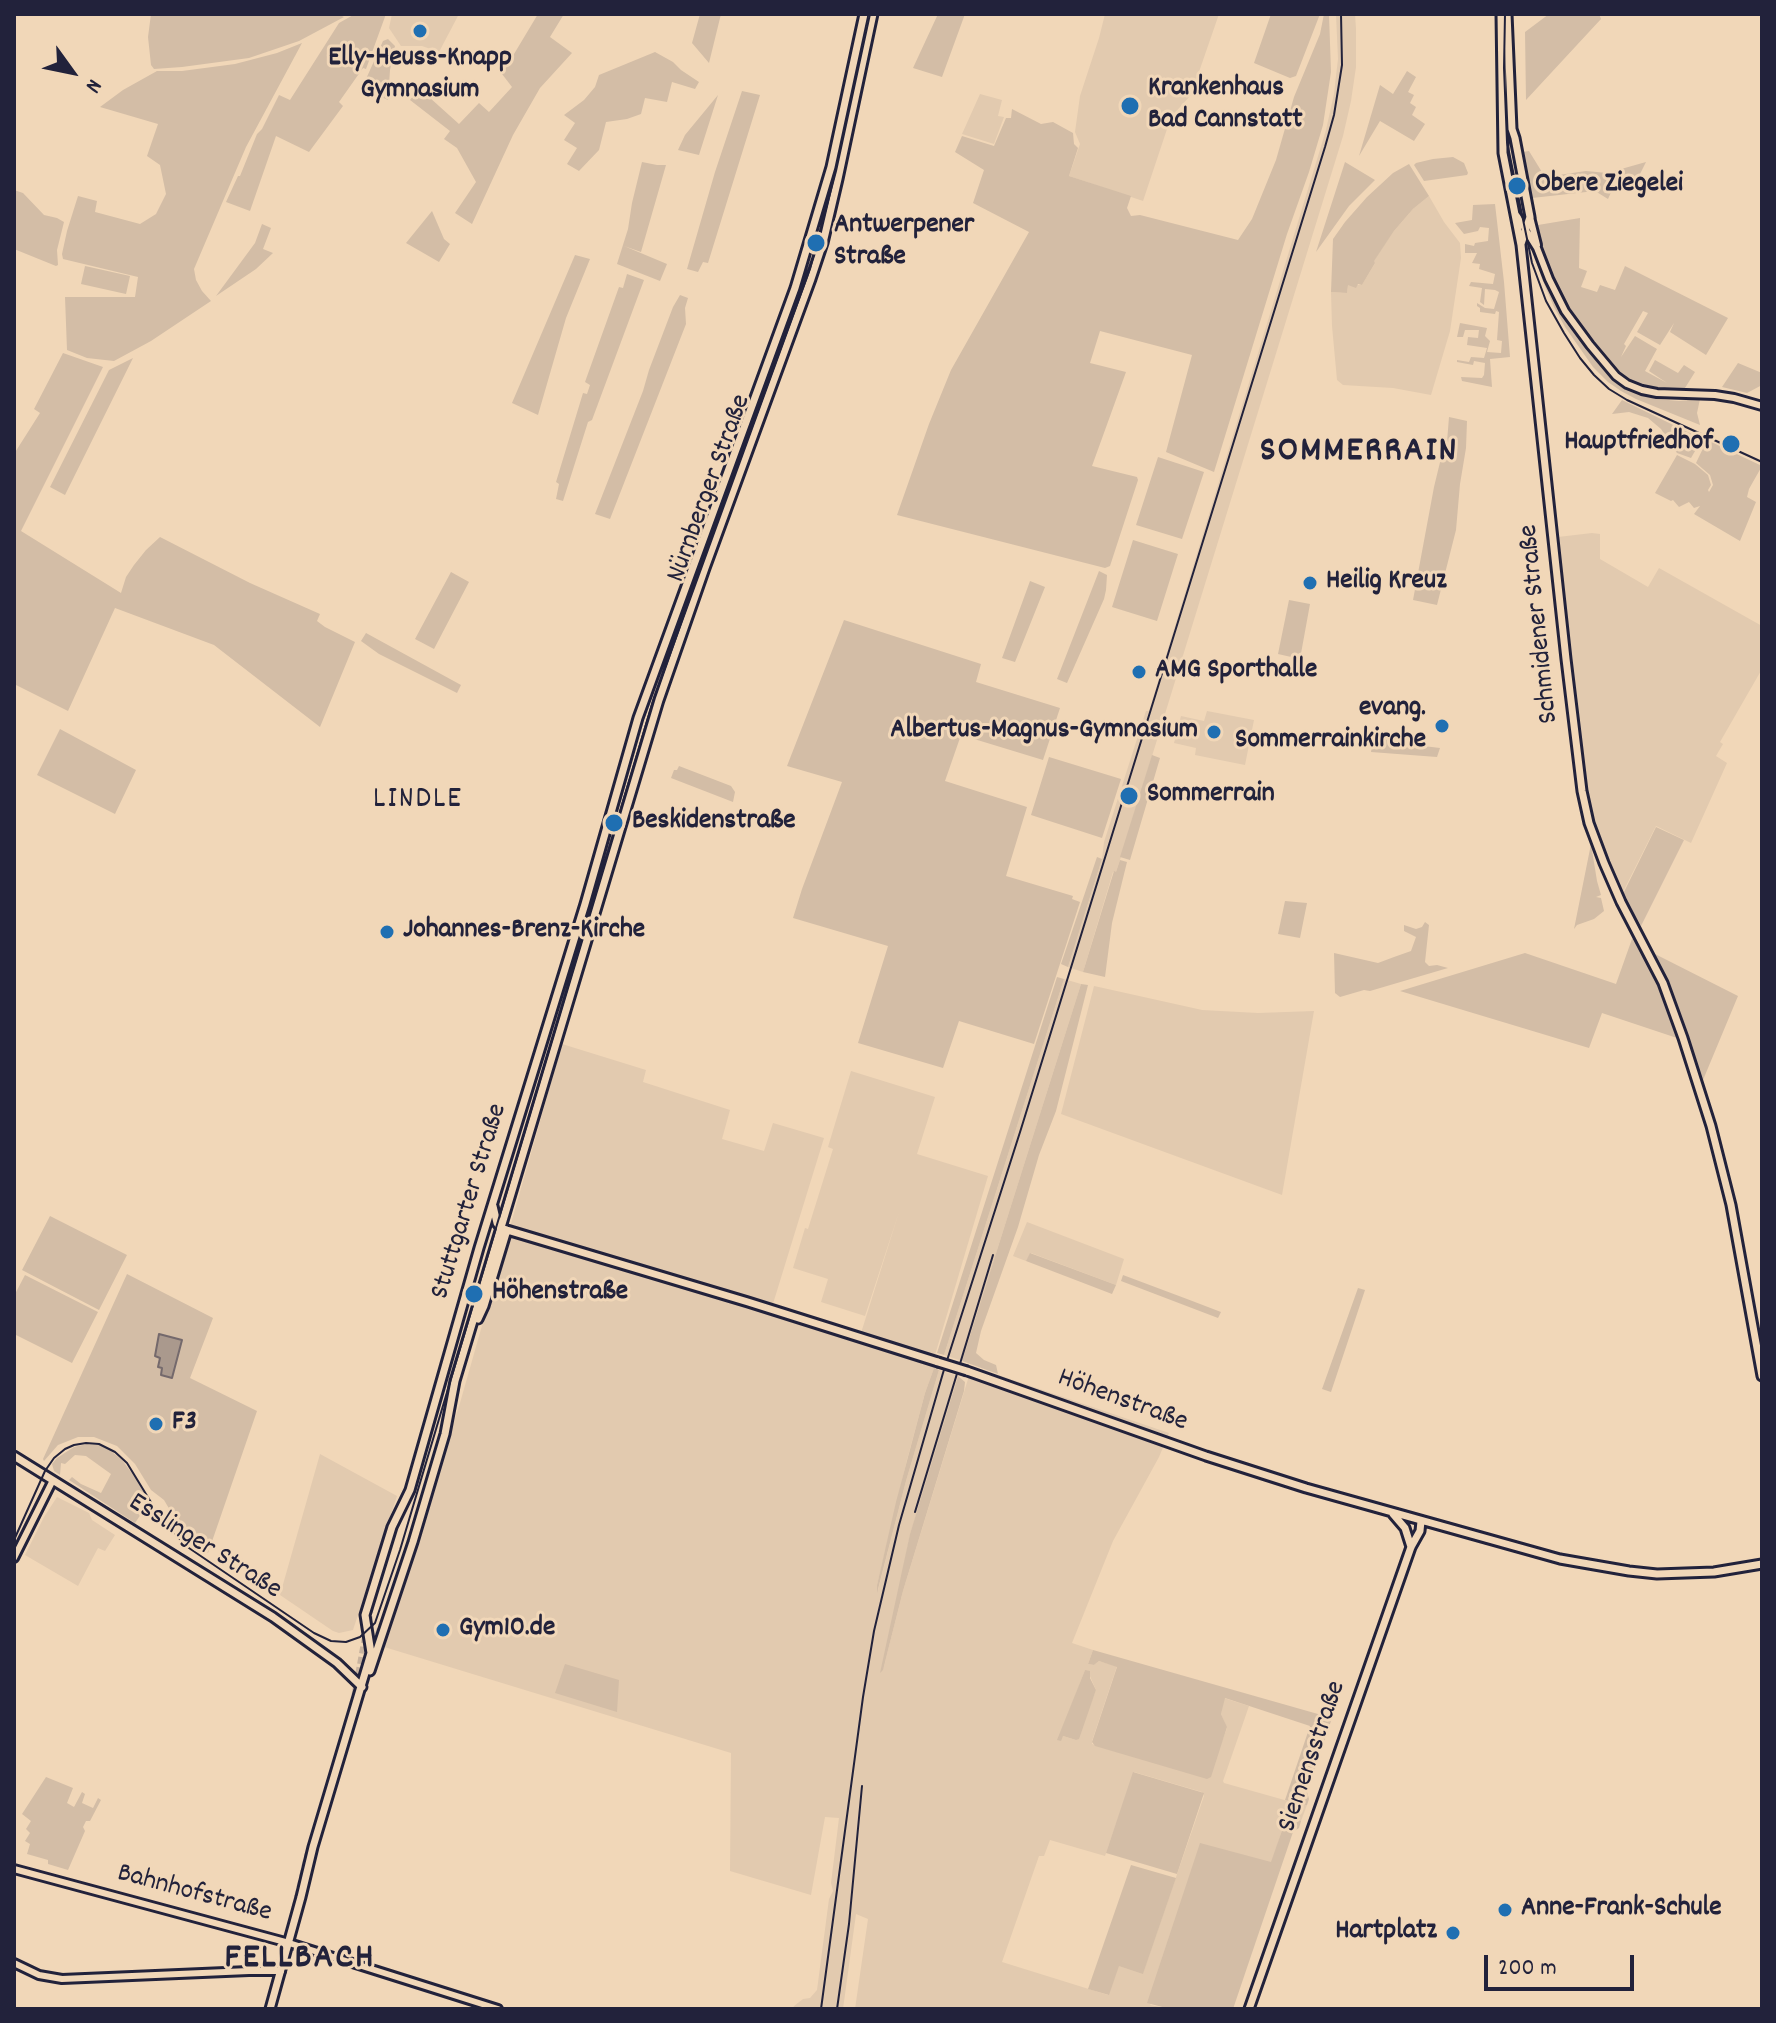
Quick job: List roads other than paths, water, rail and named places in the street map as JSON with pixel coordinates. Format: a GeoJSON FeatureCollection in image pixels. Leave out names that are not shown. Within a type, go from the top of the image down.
{"type":"FeatureCollection","features":[{"type":"Feature","properties":{"kind":"main road","name":"Nürnberger Straße"},"geometry":{"type":"LineString","coordinates":[[621,775],[667,636],[795,288],[831,167],[864,14]]}},
{"type":"Feature","properties":{"kind":"main road","name":"Nürnberger Straße"},"geometry":{"type":"LineString","coordinates":[[576,975],[667,676],[811,279],[832,205],[873,14]]}},
{"type":"Feature","properties":{"kind":"main road","name":"Schmidener Straße"},"geometry":{"type":"LineString","coordinates":[[1504,14],[1503,150],[1521,244],[1582,791],[1589,823],[1608,873],[1663,983],[1721,1159],[1762,1376]]}},
{"type":"Feature","properties":{"kind":"main road","name":"Schmidener Straße"},"geometry":{"type":"LineString","coordinates":[[1504,14],[1512,129],[1530,217],[1521,244]]}},
{"type":"Feature","properties":{"kind":"main road"},"geometry":{"type":"LineString","coordinates":[[634,733],[636,745],[643,750]]}},
{"type":"Feature","properties":{"kind":"main road"},"geometry":{"type":"LineString","coordinates":[[628,752],[635,757],[637,770]]}},
{"type":"Feature","properties":{"kind":"main road","name":"Stuttgarter Straße"},"geometry":{"type":"LineString","coordinates":[[270,2009],[313,1847],[362,1687],[371,1647],[365,1615],[392,1527],[410,1490],[621,775]]}},
{"type":"Feature","properties":{"kind":"main road","name":"Stuttgarter Straße"},"geometry":{"type":"LineString","coordinates":[[362,1687],[384,1631],[445,1434],[455,1381],[504,1229],[576,975]]}},
{"type":"Feature","properties":{"kind":"main road"},"geometry":{"type":"LineString","coordinates":[[483,1237],[492,1231],[504,1229],[496,1219],[493,1204]]}},
{"type":"Feature","properties":{"kind":"main road","name":"Höhenstraße"},"geometry":{"type":"LineString","coordinates":[[504,1229],[967,1371],[1206,1456],[1392,1513],[1560,1559],[1657,1574],[1714,1572],[1762,1564]]}},
{"type":"Feature","properties":{"kind":"main road","name":"Esslinger Straße"},"geometry":{"type":"LineString","coordinates":[[14,1456],[267,1613],[348,1672],[362,1687]]}},
{"type":"Feature","properties":{"kind":"main road"},"geometry":{"type":"LineString","coordinates":[[370,1612],[410,1490]]}},
{"type":"Feature","properties":{"kind":"main road"},"geometry":{"type":"LineString","coordinates":[[384,1620],[425,1495]]}},
{"type":"Feature","properties":{"kind":"main road"},"geometry":{"type":"LineString","coordinates":[[1392,1513],[1405,1528],[1410,1543]]}},
{"type":"Feature","properties":{"kind":"main road","name":"Siemensstraße"},"geometry":{"type":"LineString","coordinates":[[1249,2009],[1414,1529],[1421,1521]]}},
{"type":"Feature","properties":{"kind":"main road"},"geometry":{"type":"LineString","coordinates":[[368,1633],[374,1635],[384,1631]]}},
{"type":"Feature","properties":{"kind":"main road"},"geometry":{"type":"LineString","coordinates":[[368,1633],[380,1643]]}},
{"type":"Feature","properties":{"kind":"main road"},"geometry":{"type":"LineString","coordinates":[[348,1672],[360,1671],[368,1662]]}},
{"type":"Feature","properties":{"kind":"street","name":"Schmidener Straße"},"geometry":{"type":"LineString","coordinates":[[1515,212],[1526,230]]}},
{"type":"Feature","properties":{"kind":"street"},"geometry":{"type":"LineString","coordinates":[[1530,217],[1537,248],[1565,311],[1604,363],[1627,384],[1657,393],[1715,395],[1762,406]]}},
{"type":"Feature","properties":{"kind":"street"},"geometry":{"type":"LineString","coordinates":[[1526,230],[1537,248]]}},
{"type":"Feature","properties":{"kind":"street"},"geometry":{"type":"LineString","coordinates":[[14,1558],[52,1482]]}},
{"type":"Feature","properties":{"kind":"street","name":"Bahnhofstraße"},"geometry":{"type":"LineString","coordinates":[[14,1869],[289,1943],[498,2009]]}},
{"type":"Feature","properties":{"kind":"street"},"geometry":{"type":"LineString","coordinates":[[14,1963],[39,1975],[65,1979],[281,1971]]}},
{"type":"Feature","properties":{"kind":"tunnel"},"geometry":{"type":"LineString","coordinates":[[355,1695],[370,1612]]}},
{"type":"Feature","properties":{"kind":"tunnel"},"geometry":{"type":"LineString","coordinates":[[370,1655],[382,1625]]}},
{"type":"Feature","properties":{"kind":"tunnel"},"geometry":{"type":"LineString","coordinates":[[295,1908],[308,1854]]}},
{"type":"Feature","properties":{"kind":"tram line"},"geometry":{"type":"LineString","coordinates":[[14,1540],[54,1458],[74,1445],[99,1444],[127,1463],[160,1517],[186,1546],[314,1633],[331,1641],[346,1642],[360,1637],[375,1623],[400,1550],[653,701],[810,269],[836,171],[870,14]]}},
{"type":"Feature","properties":{"kind":"tram line"},"geometry":{"type":"LineString","coordinates":[[1505,14],[1507,142],[1532,263],[1546,301],[1564,333],[1580,358],[1609,389],[1762,462]]}},
{"type":"Feature","properties":{"kind":"railway"},"geometry":{"type":"LineString","coordinates":[[821,2009],[863,1697],[874,1631],[899,1525],[943,1373],[1325,147],[1342,65],[1341,14]]}},
{"type":"Feature","properties":{"kind":"railway"},"geometry":{"type":"LineString","coordinates":[[915,1512],[993,1255]]}},
{"type":"Feature","properties":{"kind":"railway"},"geometry":{"type":"LineString","coordinates":[[837,2009],[849,1924],[862,1786]]}},
{"type":"Feature","properties":{"kind":"place","name":"Elly-Heuss-Knapp Gymnasium"},"geometry":{"type":"Point","coordinates":[420,31]}},
{"type":"Feature","properties":{"kind":"place","name":"Krankenhaus Bad Cannstatt"},"geometry":{"type":"Point","coordinates":[1130,106]}},
{"type":"Feature","properties":{"kind":"place","name":"Obere Ziegelei"},"geometry":{"type":"Point","coordinates":[1517,186]}},
{"type":"Feature","properties":{"kind":"place","name":"Antwerpener Straße"},"geometry":{"type":"Point","coordinates":[816,243]}},
{"type":"Feature","properties":{"kind":"place","name":"Hauptfriedhof"},"geometry":{"type":"Point","coordinates":[1731,444]}},
{"type":"Feature","properties":{"kind":"place","name":"Heilig Kreuz"},"geometry":{"type":"Point","coordinates":[1310,583]}},
{"type":"Feature","properties":{"kind":"place","name":"AMG Sporthalle"},"geometry":{"type":"Point","coordinates":[1139,672]}},
{"type":"Feature","properties":{"kind":"place","name":"evang. Sommerrainkirche"},"geometry":{"type":"Point","coordinates":[1442,726]}},
{"type":"Feature","properties":{"kind":"place","name":"Albertus-Magnus-Gymnasium"},"geometry":{"type":"Point","coordinates":[1214,732]}},
{"type":"Feature","properties":{"kind":"place","name":"Sommerrain"},"geometry":{"type":"Point","coordinates":[1129,796]}},
{"type":"Feature","properties":{"kind":"place","name":"Beskidenstraße"},"geometry":{"type":"Point","coordinates":[614,823]}},
{"type":"Feature","properties":{"kind":"place","name":"Johannes-Brenz-Kirche"},"geometry":{"type":"Point","coordinates":[387,932]}},
{"type":"Feature","properties":{"kind":"place","name":"Höhenstraße"},"geometry":{"type":"Point","coordinates":[474,1294]}},
{"type":"Feature","properties":{"kind":"place","name":"F3"},"geometry":{"type":"Point","coordinates":[156,1424]}},
{"type":"Feature","properties":{"kind":"place","name":"Gym10.de"},"geometry":{"type":"Point","coordinates":[443,1630]}},
{"type":"Feature","properties":{"kind":"place","name":"Anne-Frank-Schule"},"geometry":{"type":"Point","coordinates":[1505,1910]}},
{"type":"Feature","properties":{"kind":"place","name":"Hartplatz"},"geometry":{"type":"Point","coordinates":[1453,1933]}},
{"type":"Feature","properties":{"kind":"district","name":"SOMMERRAIN"},"geometry":{"type":"Point","coordinates":[1359,454]}},
{"type":"Feature","properties":{"kind":"district","name":"LINDLE"},"geometry":{"type":"Point","coordinates":[418,802]}},
{"type":"Feature","properties":{"kind":"district","name":"FELLBACH"},"geometry":{"type":"Point","coordinates":[300,1961]}}]}
